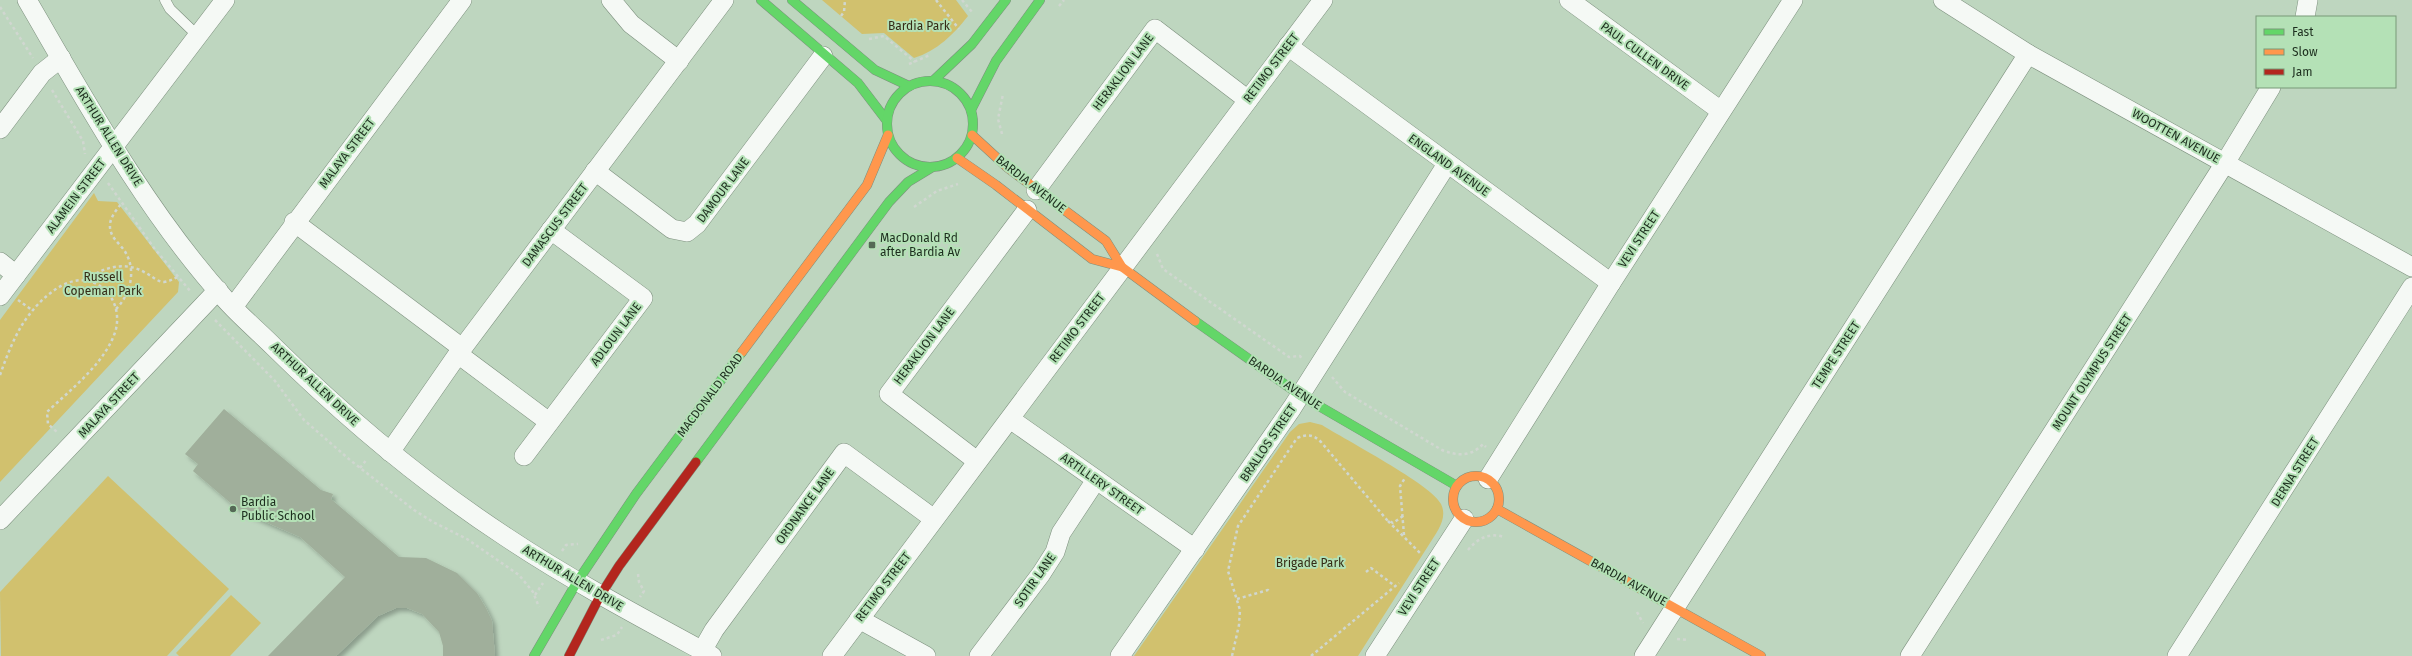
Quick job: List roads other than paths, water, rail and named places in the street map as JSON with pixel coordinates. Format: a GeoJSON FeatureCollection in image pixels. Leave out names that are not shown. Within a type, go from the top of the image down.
{"type":"FeatureCollection","features":[{"type":"Feature","properties":{"kind":"street","name":"ARTHUR ALLEN DRIVE"},"geometry":{"type":"LineString","coordinates":[[27,0],[113,148],[166,225],[218,290],[314,386],[390,452],[431,485],[505,537],[600,596],[708,654]]}},
{"type":"Feature","properties":{"kind":"street","name":"ALAMEIN STREET"},"geometry":{"type":"LineString","coordinates":[[0,296],[225,0]]}},
{"type":"Feature","properties":{"kind":"street","name":"MALAYA STREET"},"geometry":{"type":"LineString","coordinates":[[233,306],[294,222],[462,0]]}},
{"type":"Feature","properties":{"kind":"street"},"geometry":{"type":"LineString","coordinates":[[611,0],[631,24],[678,61]]}},
{"type":"Feature","properties":{"kind":"street","name":"DAMASCUS STREET"},"geometry":{"type":"LineString","coordinates":[[390,452],[460,351],[724,0]]}},
{"type":"Feature","properties":{"kind":"street"},"geometry":{"type":"LineString","coordinates":[[761,0],[823,56],[858,83],[887,121]]}},
{"type":"Feature","properties":{"kind":"street"},"geometry":{"type":"LineString","coordinates":[[792,0],[875,70],[909,86]]}},
{"type":"Feature","properties":{"kind":"street"},"geometry":{"type":"LineString","coordinates":[[933,81],[972,44],[1006,0]]}},
{"type":"Feature","properties":{"kind":"street"},"geometry":{"type":"LineString","coordinates":[[971,110],[996,61],[1040,0]]}},
{"type":"Feature","properties":{"kind":"street","name":"RETIMO STREET"},"geometry":{"type":"LineString","coordinates":[[832,656],[1323,0]]}},
{"type":"Feature","properties":{"kind":"street","name":"PAUL CULLEN DRIVE"},"geometry":{"type":"LineString","coordinates":[[1569,0],[1720,112]]}},
{"type":"Feature","properties":{"kind":"street","name":"VEVI STREET"},"geometry":{"type":"LineString","coordinates":[[1488,479],[1611,283],[1793,0]]}},
{"type":"Feature","properties":{"kind":"street","name":"WOOTTEN AVENUE"},"geometry":{"type":"LineString","coordinates":[[1943,0],[2028,54],[2412,267]]}},
{"type":"Feature","properties":{"kind":"street"},"geometry":{"type":"LineString","coordinates":[[2305,16],[2308,0]]}},
{"type":"Feature","properties":{"kind":"street","name":"HERAKLION LANE"},"geometry":{"type":"LineString","coordinates":[[1036,190],[1155,29],[1248,100]]}},
{"type":"Feature","properties":{"kind":"street","name":"ENGLAND AVENUE"},"geometry":{"type":"LineString","coordinates":[[1288,46],[1611,283]]}},
{"type":"Feature","properties":{"kind":"street","name":"TEMPE STREET"},"geometry":{"type":"LineString","coordinates":[[1644,656],[2028,54]]}},
{"type":"Feature","properties":{"kind":"street","name":"DAMOUR LANE"},"geometry":{"type":"LineString","coordinates":[[595,171],[672,229],[687,232],[698,224],[823,56]]}},
{"type":"Feature","properties":{"kind":"street"},"geometry":{"type":"LineString","coordinates":[[0,129],[42,74],[61,58]]}},
{"type":"Feature","properties":{"kind":"street"},"geometry":{"type":"LineString","coordinates":[[569,656],[600,596],[635,545],[889,202],[908,182],[931,168],[945,165],[957,158],[967,148],[972,135],[974,122],[971,110],[965,99],[956,90],[946,84],[933,81],[921,82],[909,86],[894,101],[887,121],[888,136],[894,148],[904,159],[917,166],[931,168]]}},
{"type":"Feature","properties":{"kind":"street","name":"MOUNT OLYMPUS STREET"},"geometry":{"type":"LineString","coordinates":[[1910,656],[2225,163],[2270,88]]}},
{"type":"Feature","properties":{"kind":"street","name":"BARDIA AVENUE"},"geometry":{"type":"LineString","coordinates":[[972,135],[1008,168],[1106,241],[1122,267]]}},
{"type":"Feature","properties":{"kind":"street","name":"MACDONALD ROAD"},"geometry":{"type":"LineString","coordinates":[[534,656],[577,582],[636,494],[847,213],[869,180],[888,136]]}},
{"type":"Feature","properties":{"kind":"street","name":"BARDIA AVENUE"},"geometry":{"type":"LineString","coordinates":[[957,158],[996,185],[1092,259],[1122,267],[1300,396],[1456,486]]}},
{"type":"Feature","properties":{"kind":"street","name":"BRALLOS STREET"},"geometry":{"type":"LineString","coordinates":[[1120,656],[1195,550],[1300,396],[1447,164]]}},
{"type":"Feature","properties":{"kind":"street","name":"HERAKLION LANE"},"geometry":{"type":"LineString","coordinates":[[977,461],[889,394],[1027,210]]}},
{"type":"Feature","properties":{"kind":"street"},"geometry":{"type":"LineString","coordinates":[[294,222],[549,422]]}},
{"type":"Feature","properties":{"kind":"street","name":"ADLOUN LANE"},"geometry":{"type":"LineString","coordinates":[[524,456],[642,298],[551,230]]}},
{"type":"Feature","properties":{"kind":"street"},"geometry":{"type":"LineString","coordinates":[[0,262],[16,275]]}},
{"type":"Feature","properties":{"kind":"street","name":"DERNA STREET"},"geometry":{"type":"LineString","coordinates":[[2177,656],[2412,287]]}},
{"type":"Feature","properties":{"kind":"street","name":"MALAYA STREET"},"geometry":{"type":"LineString","coordinates":[[0,520],[218,290]]}},
{"type":"Feature","properties":{"kind":"street","name":"ARTILLERY STREET"},"geometry":{"type":"LineString","coordinates":[[1010,419],[1195,550]]}},
{"type":"Feature","properties":{"kind":"street","name":"ORDNANCE LANE"},"geometry":{"type":"LineString","coordinates":[[708,654],[714,630],[844,453],[934,519]]}},
{"type":"Feature","properties":{"kind":"street"},"geometry":{"type":"LineString","coordinates":[[1474,475],[1488,479],[1497,489],[1499,495],[1497,509],[1487,520],[1479,522],[1464,519],[1454,508],[1452,500],[1456,486],[1461,480],[1474,475]]}},
{"type":"Feature","properties":{"kind":"street","name":"SOTIR LANE"},"geometry":{"type":"LineString","coordinates":[[979,656],[1041,574],[1055,552],[1061,533],[1096,480]]}},
{"type":"Feature","properties":{"kind":"street","name":"BARDIA AVENUE"},"geometry":{"type":"LineString","coordinates":[[1497,509],[1761,656]]}},
{"type":"Feature","properties":{"kind":"street","name":"VEVI STREET"},"geometry":{"type":"LineString","coordinates":[[1375,656],[1464,519]]}},
{"type":"Feature","properties":{"kind":"street"},"geometry":{"type":"LineString","coordinates":[[859,619],[926,656]]}},
{"type":"Feature","properties":{"kind":"lane"},"geometry":{"type":"LineString","coordinates":[[165,0],[170,9],[198,36]]}},
{"type":"Feature","properties":{"kind":"place","name":"MacDonald Rd after Bardia Av"},"geometry":{"type":"Point","coordinates":[872,245]}},
{"type":"Feature","properties":{"kind":"place","name":"Bardia Public School"},"geometry":{"type":"Point","coordinates":[233,509]}},
{"type":"Feature","properties":{"kind":"park label","name":"Bardia Park"},"geometry":{"type":"Point","coordinates":[919,26]}},
{"type":"Feature","properties":{"kind":"park label","name":"Russell Copeman Park"},"geometry":{"type":"Point","coordinates":[103,284]}},
{"type":"Feature","properties":{"kind":"park label","name":"Brigade Park"},"geometry":{"type":"Point","coordinates":[1310,563]}}]}
